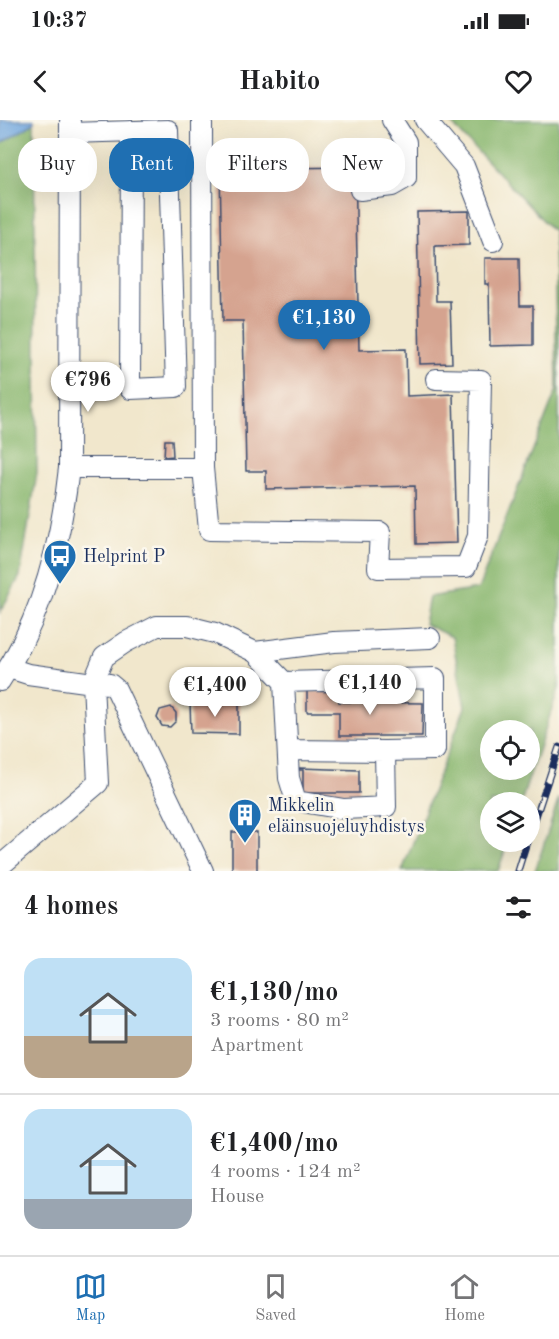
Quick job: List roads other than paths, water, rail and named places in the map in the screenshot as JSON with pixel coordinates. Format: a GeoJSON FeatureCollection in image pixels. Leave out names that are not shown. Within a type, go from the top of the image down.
{"type":"FeatureCollection","features":[{"type":"Feature","properties":{"kind":"street"},"geometry":{"type":"LineString","coordinates":[[202,120],[203,468],[209,530],[380,532],[378,568],[466,567],[478,536],[481,380],[436,379]]}},
{"type":"Feature","properties":{"kind":"street"},"geometry":{"type":"LineString","coordinates":[[392,120],[403,138]]}},
{"type":"Feature","properties":{"kind":"street"},"geometry":{"type":"LineString","coordinates":[[425,120],[464,166],[493,241]]}},
{"type":"Feature","properties":{"kind":"street"},"geometry":{"type":"LineString","coordinates":[[131,131],[130,389],[176,387],[168,130],[131,131],[70,127],[69,468],[63,519],[54,561],[32,619],[5,674],[28,674],[110,684],[116,689],[203,871]]}},
{"type":"Feature","properties":{"kind":"street"},"geometry":{"type":"LineString","coordinates":[[405,140],[405,179]]}},
{"type":"Feature","properties":{"kind":"street"},"geometry":{"type":"LineString","coordinates":[[69,468],[203,468]]}},
{"type":"Feature","properties":{"kind":"street"},"geometry":{"type":"LineString","coordinates":[[0,866],[98,783],[93,682],[104,657],[126,642],[157,626],[187,626],[215,633],[255,652],[284,682],[289,778],[296,801],[344,809],[386,807],[385,751]]}},
{"type":"Feature","properties":{"kind":"street"},"geometry":{"type":"LineString","coordinates":[[255,652],[334,642],[430,638]]}},
{"type":"Feature","properties":{"kind":"street"},"geometry":{"type":"LineString","coordinates":[[284,682],[435,678],[435,750],[288,750]]}},
{"type":"Feature","properties":{"kind":"water"},"geometry":{"type":"Polygon","coordinates":[[[0,120],[34,120],[34,123],[0,144],[0,120]]]}},
{"type":"Feature","properties":{"kind":"railway"},"geometry":{"type":"LineString","coordinates":[[540,805],[559,747]]}},
{"type":"Feature","properties":{"kind":"railway"},"geometry":{"type":"LineString","coordinates":[[518,871],[524,852]]}},
{"type":"Feature","properties":{"kind":"place","name":"Helprint P"},"geometry":{"type":"Point","coordinates":[60,585]}},
{"type":"Feature","properties":{"kind":"place","name":"Mikkelin eläinsuojeluyhdistys"},"geometry":{"type":"Point","coordinates":[245,844]}}]}
